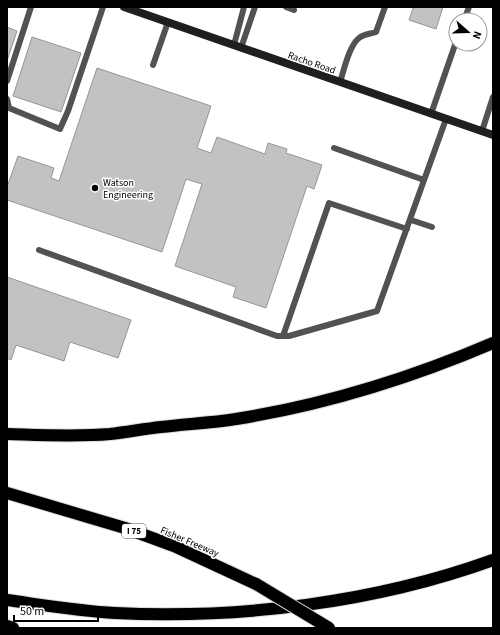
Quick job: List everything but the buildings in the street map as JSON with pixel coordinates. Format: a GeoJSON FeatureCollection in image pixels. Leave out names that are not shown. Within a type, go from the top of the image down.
{"type":"FeatureCollection","features":[{"type":"Feature","properties":{"kind":"highway"},"geometry":{"type":"LineString","coordinates":[[7,434],[58,436],[109,434],[235,419],[287,409],[349,393],[415,373],[466,355],[493,343]]}},
{"type":"Feature","properties":{"kind":"highway","name":"Fisher Freeway"},"geometry":{"type":"LineString","coordinates":[[7,493],[125,528],[174,546],[256,584],[329,628]]}},
{"type":"Feature","properties":{"kind":"highway"},"geometry":{"type":"LineString","coordinates":[[7,600],[114,613],[212,614],[268,610],[384,591],[430,580],[493,560]]}},
{"type":"Feature","properties":{"kind":"highway"},"geometry":{"type":"LineString","coordinates":[[7,626],[13,628]]}},
{"type":"Feature","properties":{"kind":"street","name":"Racho Road"},"geometry":{"type":"LineString","coordinates":[[124,7],[493,135]]}},
{"type":"Feature","properties":{"kind":"lane"},"geometry":{"type":"LineString","coordinates":[[7,81],[31,7]]}},
{"type":"Feature","properties":{"kind":"lane"},"geometry":{"type":"LineString","coordinates":[[7,99],[10,108],[60,129],[68,111],[103,7]]}},
{"type":"Feature","properties":{"kind":"lane"},"geometry":{"type":"LineString","coordinates":[[238,46],[244,7]]}},
{"type":"Feature","properties":{"kind":"lane"},"geometry":{"type":"LineString","coordinates":[[238,46],[255,7]]}},
{"type":"Feature","properties":{"kind":"lane"},"geometry":{"type":"LineString","coordinates":[[286,7],[294,10]]}},
{"type":"Feature","properties":{"kind":"lane"},"geometry":{"type":"LineString","coordinates":[[340,82],[352,48],[358,39],[366,34],[376,32],[385,7]]}},
{"type":"Feature","properties":{"kind":"lane"},"geometry":{"type":"LineString","coordinates":[[153,65],[168,22]]}},
{"type":"Feature","properties":{"kind":"lane"},"geometry":{"type":"LineString","coordinates":[[431,114],[453,52]]}},
{"type":"Feature","properties":{"kind":"lane"},"geometry":{"type":"LineString","coordinates":[[482,132],[493,97]]}},
{"type":"Feature","properties":{"kind":"lane"},"geometry":{"type":"LineString","coordinates":[[39,250],[277,336],[290,336],[377,311],[411,220],[446,119]]}},
{"type":"Feature","properties":{"kind":"lane"},"geometry":{"type":"LineString","coordinates":[[334,148],[424,180]]}},
{"type":"Feature","properties":{"kind":"lane"},"geometry":{"type":"LineString","coordinates":[[283,336],[329,203],[407,229]]}},
{"type":"Feature","properties":{"kind":"lane"},"geometry":{"type":"LineString","coordinates":[[411,220],[432,227]]}},
{"type":"Feature","properties":{"kind":"place","name":"Watson Engineering"},"geometry":{"type":"Point","coordinates":[95,188]}}]}
